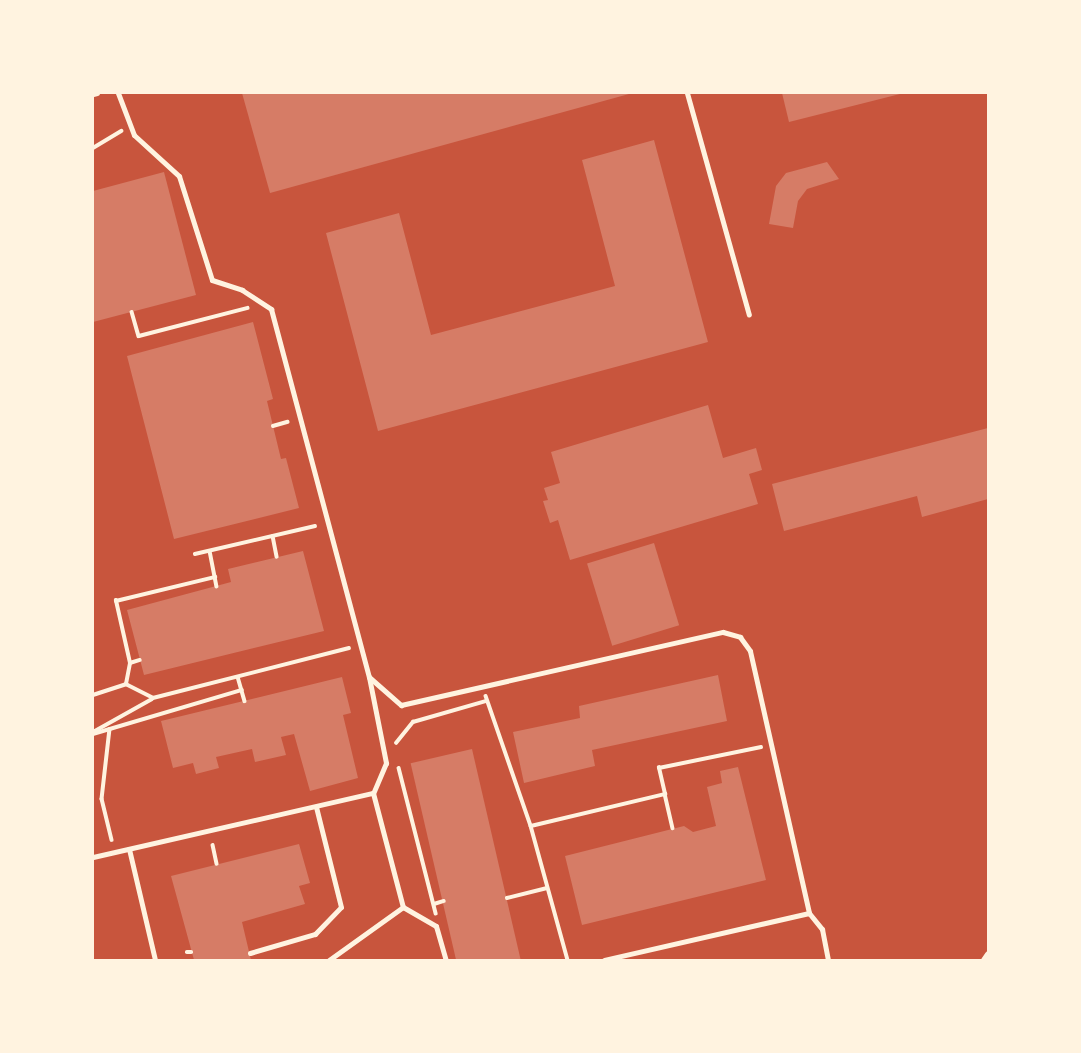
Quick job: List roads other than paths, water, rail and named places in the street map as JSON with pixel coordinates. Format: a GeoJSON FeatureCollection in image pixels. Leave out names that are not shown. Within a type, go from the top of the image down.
{"type":"FeatureCollection","features":[{"type":"Feature","properties":{"kind":"street"},"geometry":{"type":"LineString","coordinates":[[985,960],[988,954]]}},
{"type":"Feature","properties":{"kind":"lane"},"geometry":{"type":"LineString","coordinates":[[118,93],[134,135],[180,176],[212,280],[271,309],[369,677],[386,762],[373,793],[403,907],[436,926],[446,960]]}},
{"type":"Feature","properties":{"kind":"lane"},"geometry":{"type":"LineString","coordinates":[[687,93],[748,315]]}},
{"type":"Feature","properties":{"kind":"lane"},"geometry":{"type":"LineString","coordinates":[[369,677],[401,705],[723,632],[740,637],[750,651],[809,913],[822,929],[828,960]]}},
{"type":"Feature","properties":{"kind":"lane"},"geometry":{"type":"LineString","coordinates":[[93,857],[373,793]]}},
{"type":"Feature","properties":{"kind":"lane"},"geometry":{"type":"LineString","coordinates":[[250,953],[315,934],[341,907],[316,807]]}},
{"type":"Feature","properties":{"kind":"lane"},"geometry":{"type":"LineString","coordinates":[[129,849],[155,960]]}},
{"type":"Feature","properties":{"kind":"lane"},"geometry":{"type":"LineString","coordinates":[[329,960],[403,907]]}},
{"type":"Feature","properties":{"kind":"lane"},"geometry":{"type":"LineString","coordinates":[[604,960],[809,913]]}}]}
